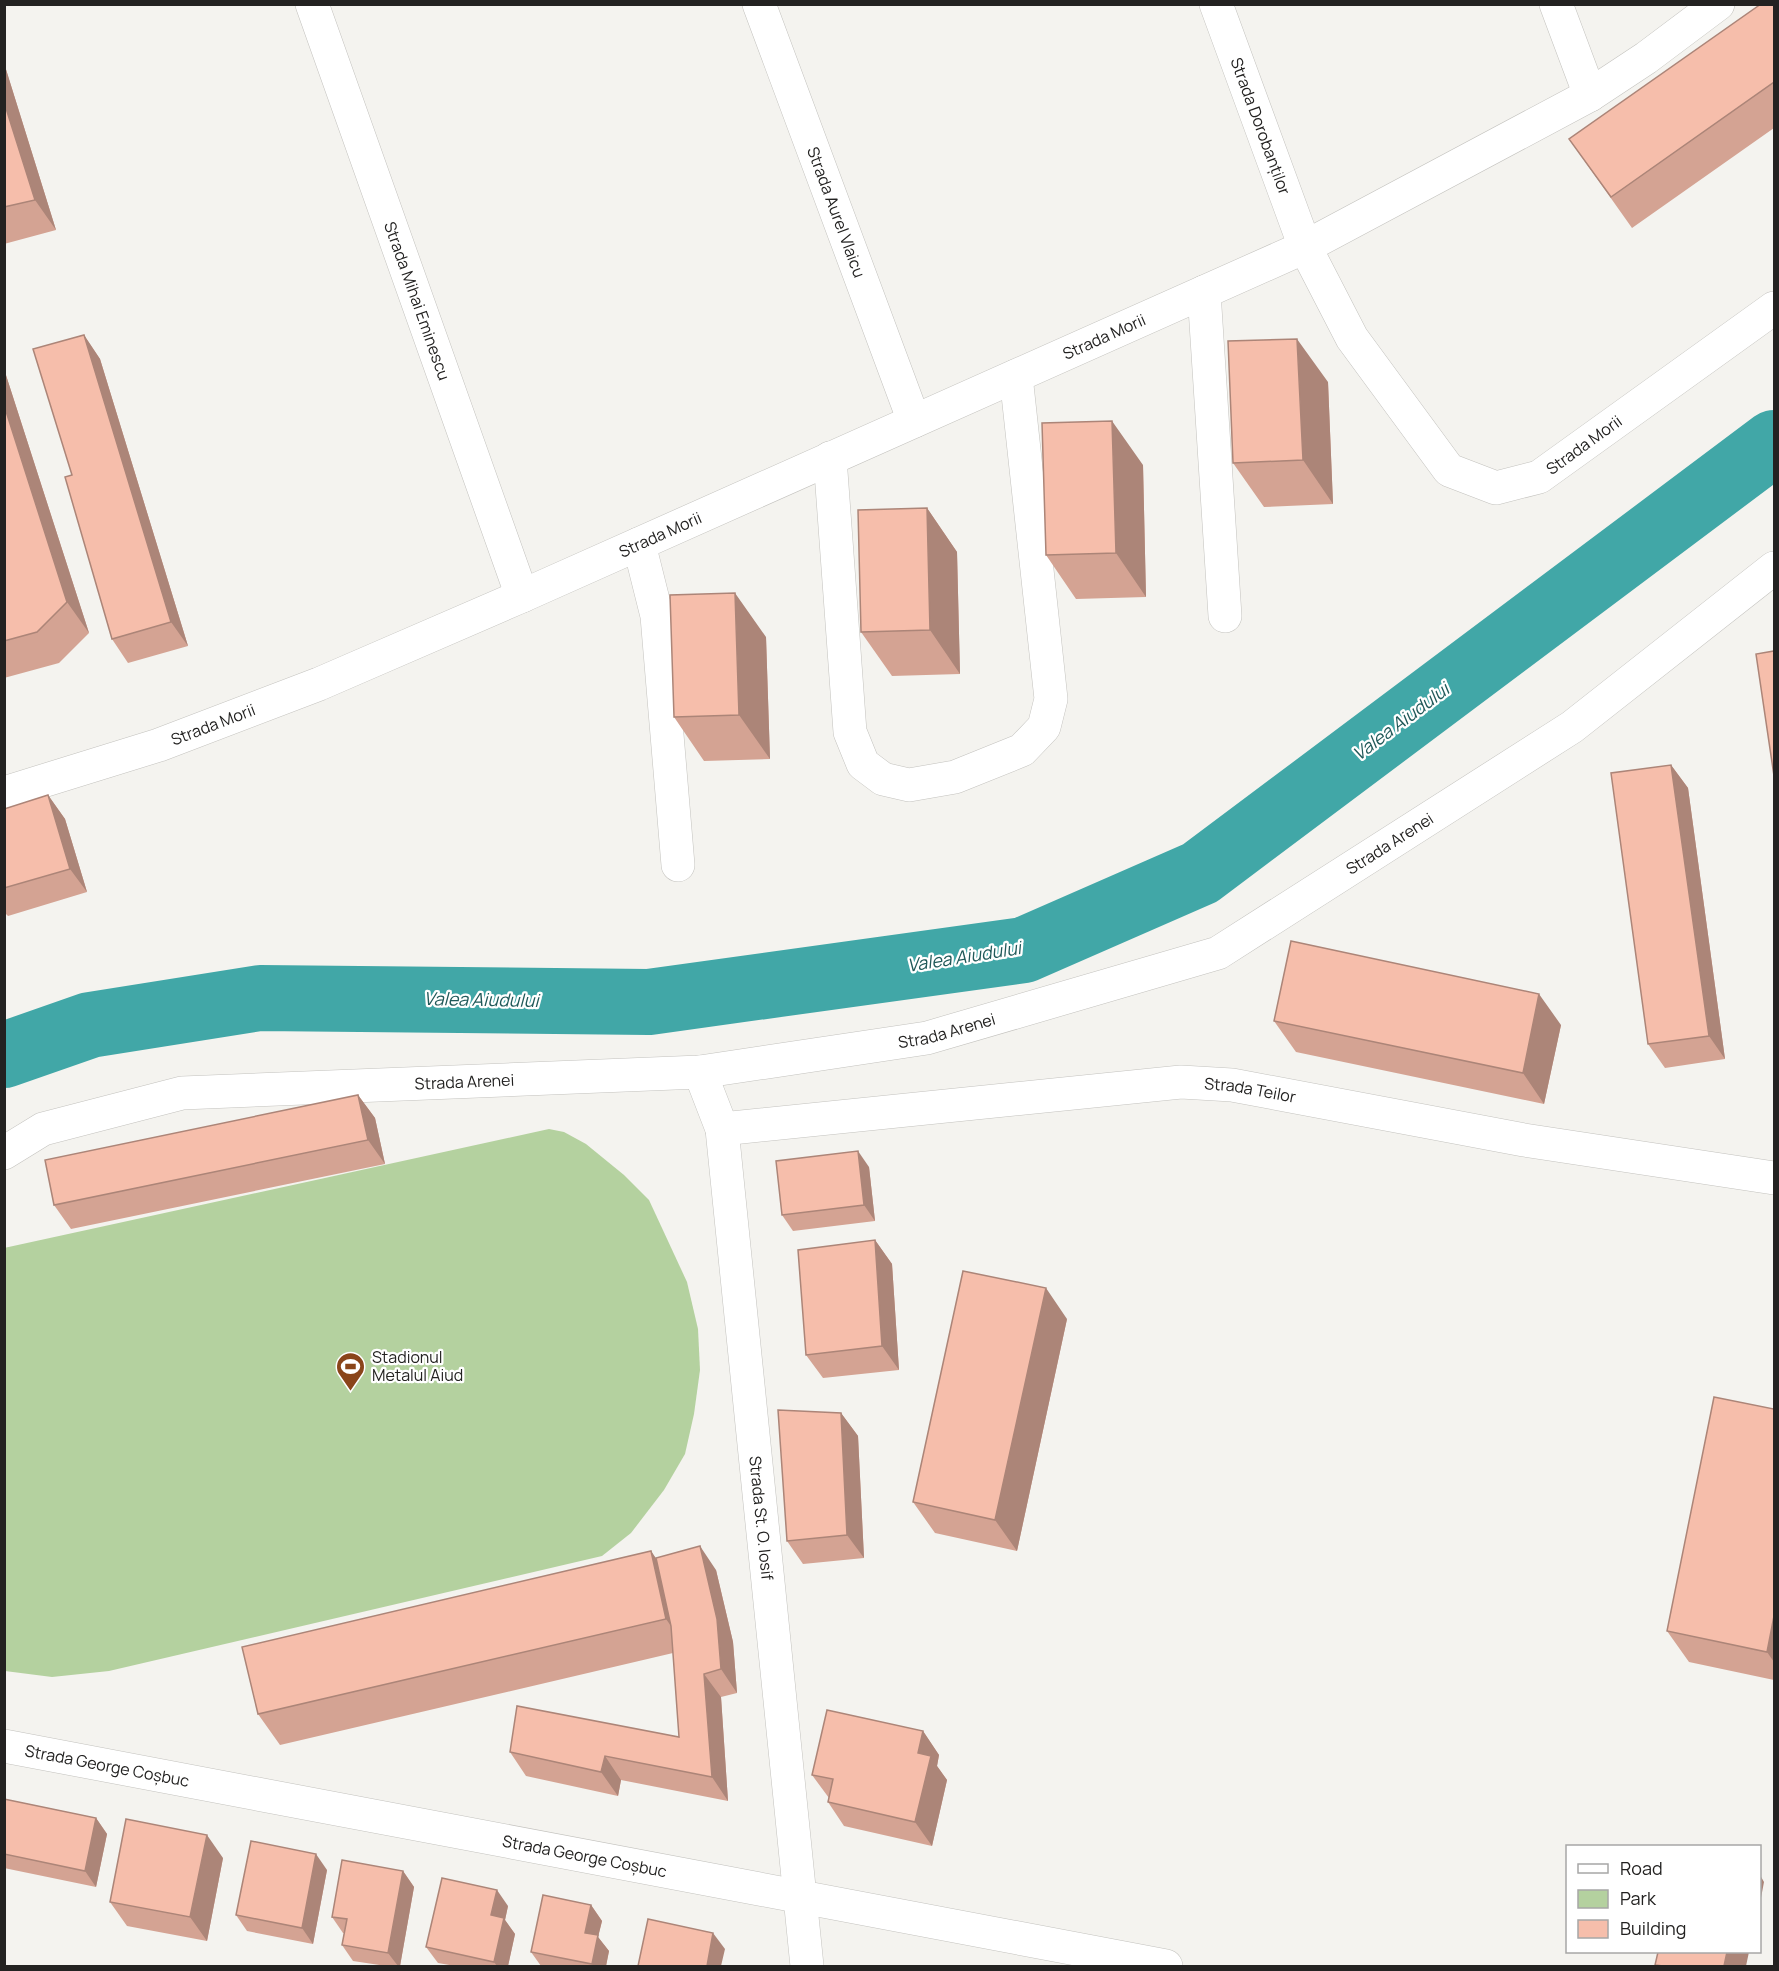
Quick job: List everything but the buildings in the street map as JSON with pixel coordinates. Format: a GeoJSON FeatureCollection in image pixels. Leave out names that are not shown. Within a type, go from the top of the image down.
{"type":"FeatureCollection","features":[{"type":"Feature","properties":{"kind":"street","name":"Strada Mihai Eminescu"},"geometry":{"type":"LineString","coordinates":[[312,4],[522,596]]}},
{"type":"Feature","properties":{"kind":"street","name":"Strada Aurel Vlaicu"},"geometry":{"type":"LineString","coordinates":[[759,4],[914,421]]}},
{"type":"Feature","properties":{"kind":"street","name":"Strada Dorobanților"},"geometry":{"type":"LineString","coordinates":[[1216,4],[1305,247]]}},
{"type":"Feature","properties":{"kind":"street"},"geometry":{"type":"LineString","coordinates":[[1556,4],[1590,94]]}},
{"type":"Feature","properties":{"kind":"street","name":"Strada Morii"},"geometry":{"type":"LineString","coordinates":[[4,793],[159,745],[319,684],[522,596],[1305,247],[1590,94],[1646,58],[1718,4]]}},
{"type":"Feature","properties":{"kind":"street","name":"Strada Morii"},"geometry":{"type":"LineString","coordinates":[[1305,247],[1352,338],[1449,470],[1496,488],[1539,477],[1774,308]]}},
{"type":"Feature","properties":{"kind":"street"},"geometry":{"type":"LineString","coordinates":[[1204,292],[1225,616]]}},
{"type":"Feature","properties":{"kind":"street"},"geometry":{"type":"LineString","coordinates":[[830,458],[850,732],[863,764],[884,779],[909,785],[955,777],[1022,750],[1044,727],[1051,699],[1016,376]]}},
{"type":"Feature","properties":{"kind":"street"},"geometry":{"type":"LineString","coordinates":[[639,544],[657,616],[678,865]]}},
{"type":"Feature","properties":{"kind":"street","name":"Strada Arenei"},"geometry":{"type":"LineString","coordinates":[[4,1153],[43,1129],[182,1093],[700,1072],[927,1038],[1218,953],[1572,727],[1774,568]]}},
{"type":"Feature","properties":{"kind":"street","name":"Strada St. O. Iosif"},"geometry":{"type":"LineString","coordinates":[[700,1072],[722,1129],[807,1966]]}},
{"type":"Feature","properties":{"kind":"street","name":"Strada Teilor"},"geometry":{"type":"LineString","coordinates":[[722,1129],[1180,1082],[1232,1085],[1524,1140],[1774,1178]]}},
{"type":"Feature","properties":{"kind":"street","name":"Strada George Coșbuc"},"geometry":{"type":"LineString","coordinates":[[4,1746],[1166,1966]]}},
{"type":"Feature","properties":{"kind":"green space","name":"Stadionul Metalul Aiud"},"geometry":{"type":"Polygon","coordinates":[[[549,1129],[564,1132],[586,1144],[624,1175],[649,1200],[687,1282],[698,1329],[700,1370],[694,1414],[685,1454],[664,1490],[631,1533],[602,1556],[109,1671],[52,1677],[5,1671],[4,1248],[549,1129]]]}},
{"type":"Feature","properties":{"kind":"waterway","name":"Valea Aiudului"},"geometry":{"type":"LineString","coordinates":[[4,1055],[90,1025],[260,998],[649,1002],[1024,950],[1200,873],[1774,443]]}},
{"type":"Feature","properties":{"kind":"place","name":"Stadionul Metalul Aiud"},"geometry":{"type":"Point","coordinates":[351,1392]}}]}
